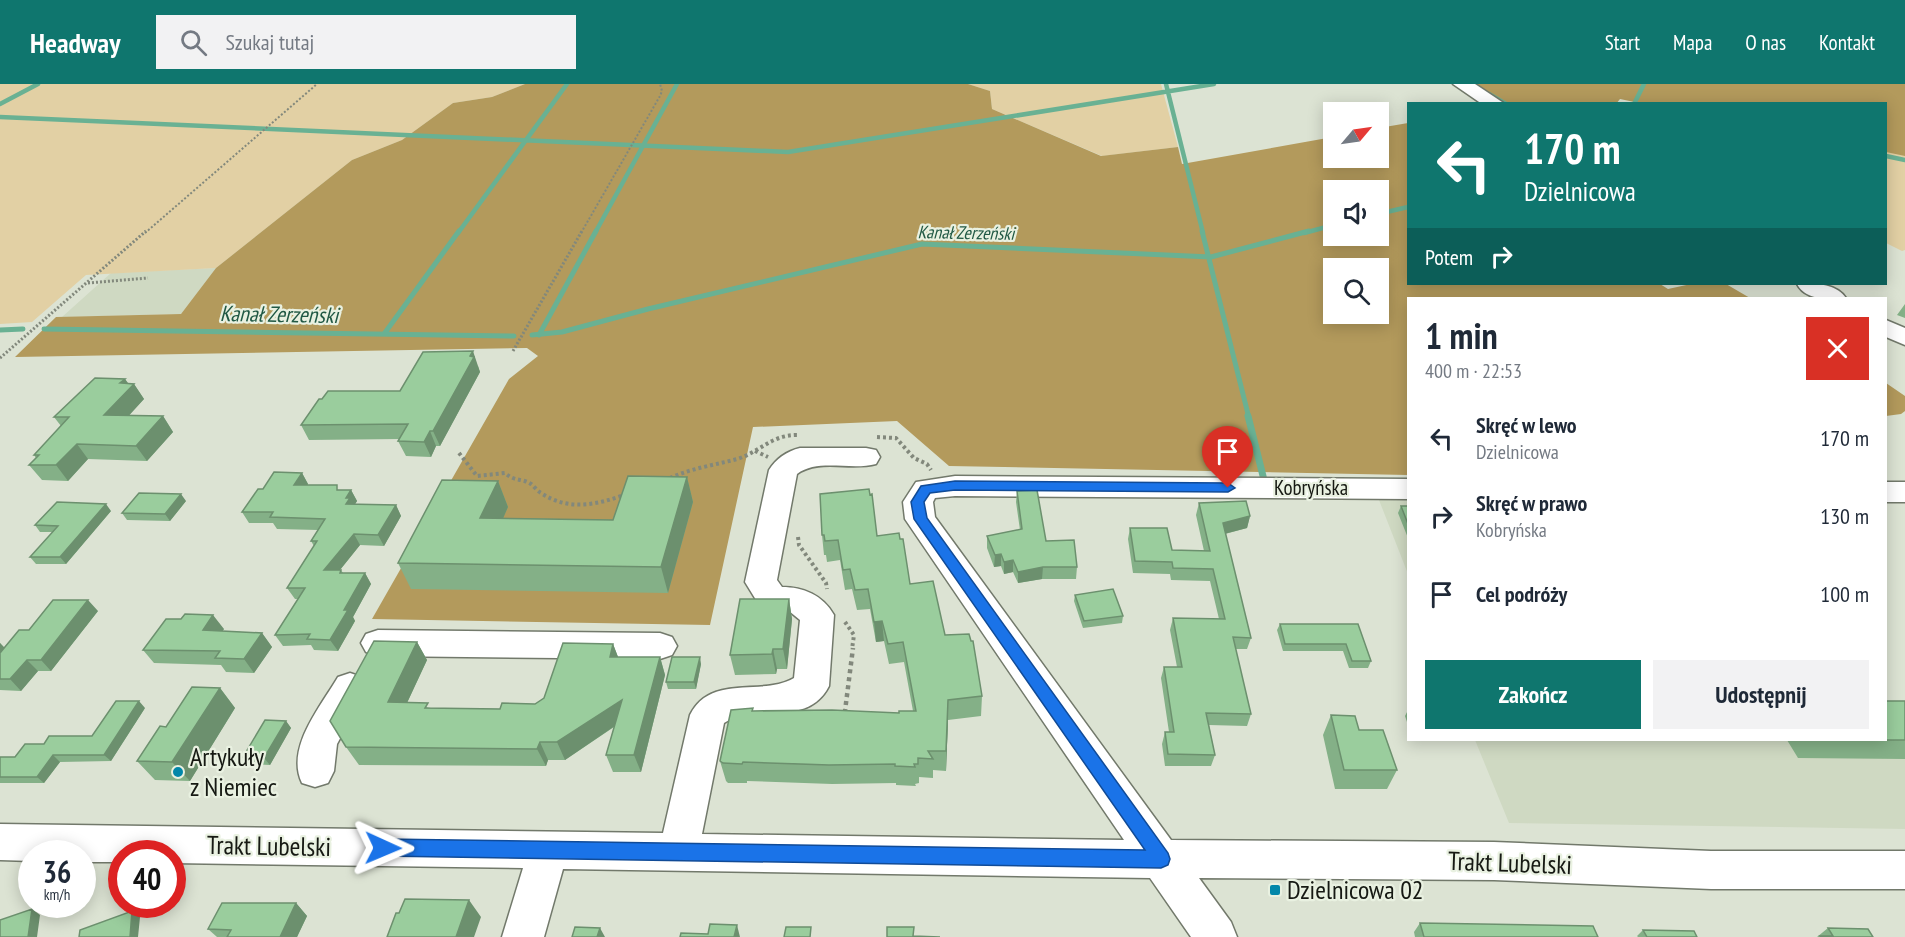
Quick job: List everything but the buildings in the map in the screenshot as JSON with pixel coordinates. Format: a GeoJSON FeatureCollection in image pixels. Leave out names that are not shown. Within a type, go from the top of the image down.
{"type":"FeatureCollection","features":[{"type":"Feature","properties":{"kind":"street"},"geometry":{"type":"LineString","coordinates":[[1462,84],[1493,102]]}},
{"type":"Feature","properties":{"kind":"street"},"geometry":{"type":"LineString","coordinates":[[1810,285],[1832,297]]}},
{"type":"Feature","properties":{"kind":"street"},"geometry":{"type":"LineString","coordinates":[[1887,328],[1905,338]]}},
{"type":"Feature","properties":{"kind":"street"},"geometry":{"type":"LineString","coordinates":[[679,850],[708,715],[727,702],[788,699],[811,686],[818,615],[796,599],[773,599],[761,582],[783,470],[800,458],[869,447]]}},
{"type":"Feature","properties":{"kind":"street"},"geometry":{"type":"LineString","coordinates":[[935,488],[918,502],[920,519],[1216,937]]}},
{"type":"Feature","properties":{"kind":"street","name":"Kobryńska"},"geometry":{"type":"LineString","coordinates":[[935,488],[1407,489]]}},
{"type":"Feature","properties":{"kind":"street"},"geometry":{"type":"LineString","coordinates":[[1887,492],[1905,492]]}},
{"type":"Feature","properties":{"kind":"street"},"geometry":{"type":"LineString","coordinates":[[315,771],[320,743],[374,643],[660,646]]}},
{"type":"Feature","properties":{"kind":"street","name":"Trakt Lubelski"},"geometry":{"type":"LineString","coordinates":[[0,842],[679,850],[1161,859],[1494,861],[1711,870],[1905,870]]}},
{"type":"Feature","properties":{"kind":"street"},"geometry":{"type":"LineString","coordinates":[[523,937],[548,850]]}},
{"type":"Feature","properties":{"kind":"path"},"geometry":{"type":"LineString","coordinates":[[0,358],[317,84]]}},
{"type":"Feature","properties":{"kind":"path"},"geometry":{"type":"LineString","coordinates":[[513,351],[660,96],[662,91],[660,84]]}},
{"type":"Feature","properties":{"kind":"path"},"geometry":{"type":"LineString","coordinates":[[87,283],[148,278]]}},
{"type":"Feature","properties":{"kind":"path"},"geometry":{"type":"LineString","coordinates":[[663,480],[685,471],[740,458],[783,435],[806,435]]}},
{"type":"Feature","properties":{"kind":"path"},"geometry":{"type":"LineString","coordinates":[[869,447],[896,438],[914,458],[927,464],[935,488]]}},
{"type":"Feature","properties":{"kind":"path"},"geometry":{"type":"LineString","coordinates":[[755,451],[764,454]]}},
{"type":"Feature","properties":{"kind":"path"},"geometry":{"type":"LineString","coordinates":[[459,453],[477,476],[505,473],[513,480],[530,483],[537,492],[559,502],[593,506],[631,493]]}},
{"type":"Feature","properties":{"kind":"shaded area"},"geometry":{"type":"Polygon","coordinates":[[[0,84],[525,84],[492,97],[453,103],[402,140],[352,160],[216,268],[86,275],[32,322],[0,324],[0,84]]]}},
{"type":"Feature","properties":{"kind":"shaded area"},"geometry":{"type":"Polygon","coordinates":[[[525,84],[968,84],[990,91],[992,109],[1101,156],[1178,147],[1182,164],[1323,139],[1323,168],[1389,168],[1389,126],[1407,123],[1407,285],[1662,285],[1668,289],[1686,285],[1728,285],[1748,297],[1407,297],[1407,475],[949,466],[897,421],[753,427],[710,625],[372,619],[509,379],[538,356],[527,348],[15,357],[56,317],[181,314],[216,268],[352,160],[402,140],[453,103],[492,97],[525,84]]]}},
{"type":"Feature","properties":{"kind":"shaded area"},"geometry":{"type":"Polygon","coordinates":[[[968,84],[1161,84],[1178,147],[1102,156],[992,109],[990,91],[968,84]]]}},
{"type":"Feature","properties":{"kind":"shaded area"},"geometry":{"type":"Polygon","coordinates":[[[1468,84],[1905,84],[1905,156],[1887,152],[1887,102],[1634,102],[1620,99],[1618,102],[1499,102],[1468,84]]]}},
{"type":"Feature","properties":{"kind":"shaded area"},"geometry":{"type":"Polygon","coordinates":[[[1905,84],[1905,250],[1902,251],[1887,244],[1887,103],[1905,84]]]}},
{"type":"Feature","properties":{"kind":"shaded area"},"geometry":{"type":"Polygon","coordinates":[[[216,268],[181,314],[62,317],[111,273],[216,268]]]}},
{"type":"Feature","properties":{"kind":"shaded area"},"geometry":{"type":"Polygon","coordinates":[[[1887,384],[1905,396],[1905,411],[1901,414],[1887,416],[1887,384]]]}},
{"type":"Feature","properties":{"kind":"shaded area"},"geometry":{"type":"Polygon","coordinates":[[[1379,500],[1407,500],[1407,571],[1379,500]]]}},
{"type":"Feature","properties":{"kind":"shaded area"},"geometry":{"type":"Polygon","coordinates":[[[1887,740],[1905,749],[1905,829],[1509,823],[1475,741],[1887,740]]]}},
{"type":"Feature","properties":{"kind":"waterway","name":"Kanał Zerzeński"},"geometry":{"type":"LineString","coordinates":[[0,104],[38,84]]}},
{"type":"Feature","properties":{"kind":"waterway"},"geometry":{"type":"LineString","coordinates":[[526,140],[567,84]]}},
{"type":"Feature","properties":{"kind":"waterway"},"geometry":{"type":"LineString","coordinates":[[643,146],[677,84]]}},
{"type":"Feature","properties":{"kind":"waterway"},"geometry":{"type":"LineString","coordinates":[[1166,84],[1168,91]]}},
{"type":"Feature","properties":{"kind":"waterway"},"geometry":{"type":"LineString","coordinates":[[1168,91],[1214,84]]}},
{"type":"Feature","properties":{"kind":"waterway"},"geometry":{"type":"LineString","coordinates":[[1635,102],[1644,84]]}},
{"type":"Feature","properties":{"kind":"waterway"},"geometry":{"type":"LineString","coordinates":[[643,146],[788,152],[1168,91]]}},
{"type":"Feature","properties":{"kind":"waterway"},"geometry":{"type":"LineString","coordinates":[[1168,91],[1203,233]]}},
{"type":"Feature","properties":{"kind":"waterway"},"geometry":{"type":"LineString","coordinates":[[1489,94],[1503,102]]}},
{"type":"Feature","properties":{"kind":"waterway"},"geometry":{"type":"LineString","coordinates":[[0,117],[526,140]]}},
{"type":"Feature","properties":{"kind":"waterway"},"geometry":{"type":"LineString","coordinates":[[458,233],[526,140]]}},
{"type":"Feature","properties":{"kind":"waterway"},"geometry":{"type":"LineString","coordinates":[[526,140],[643,146]]}},
{"type":"Feature","properties":{"kind":"waterway"},"geometry":{"type":"LineString","coordinates":[[595,233],[643,146]]}},
{"type":"Feature","properties":{"kind":"waterway","name":"Kanał Zerzeński"},"geometry":{"type":"LineString","coordinates":[[1887,156],[1905,160]]}},
{"type":"Feature","properties":{"kind":"waterway","name":"Kanał Zerzeński"},"geometry":{"type":"LineString","coordinates":[[1389,211],[1407,207]]}},
{"type":"Feature","properties":{"kind":"waterway","name":"Kanał Zerzeński"},"geometry":{"type":"LineString","coordinates":[[1304,233],[1323,228]]}},
{"type":"Feature","properties":{"kind":"waterway"},"geometry":{"type":"LineString","coordinates":[[384,334],[459,231]]}},
{"type":"Feature","properties":{"kind":"waterway"},"geometry":{"type":"LineString","coordinates":[[539,334],[596,231]]}},
{"type":"Feature","properties":{"kind":"waterway"},"geometry":{"type":"LineString","coordinates":[[1202,231],[1209,257]]}},
{"type":"Feature","properties":{"kind":"waterway","name":"Kanał Zerzeński"},"geometry":{"type":"LineString","coordinates":[[1209,257],[1309,231]]}},
{"type":"Feature","properties":{"kind":"waterway","name":"Kanał Zerzeński"},"geometry":{"type":"LineString","coordinates":[[539,334],[562,332],[648,309],[922,244],[1209,257]]}},
{"type":"Feature","properties":{"kind":"waterway"},"geometry":{"type":"LineString","coordinates":[[1209,257],[1249,418]]}},
{"type":"Feature","properties":{"kind":"waterway","name":"Kanał Zerzeński"},"geometry":{"type":"LineString","coordinates":[[0,330],[23,329]]}},
{"type":"Feature","properties":{"kind":"waterway","name":"Kanał Zerzeński"},"geometry":{"type":"LineString","coordinates":[[44,329],[514,336]]}},
{"type":"Feature","properties":{"kind":"waterway","name":"Kanał Zerzeński"},"geometry":{"type":"LineString","coordinates":[[532,335],[539,334]]}},
{"type":"Feature","properties":{"kind":"waterway"},"geometry":{"type":"LineString","coordinates":[[1248,416],[1264,480]]}},
{"type":"Feature","properties":{"kind":"place","name":"Artykuły z Niemiec"},"geometry":{"type":"Point","coordinates":[178,772]}},
{"type":"Feature","properties":{"kind":"place","name":"Dzielnicowa 02"},"geometry":{"type":"Point","coordinates":[1275,890]}},
{"type":"Feature","properties":{"kind":"route"},"geometry":{"type":"LineString","coordinates":[[383,848],[679,850],[1161,859],[920,519],[918,502],[926,489],[955,486],[1228,488]]}}]}
